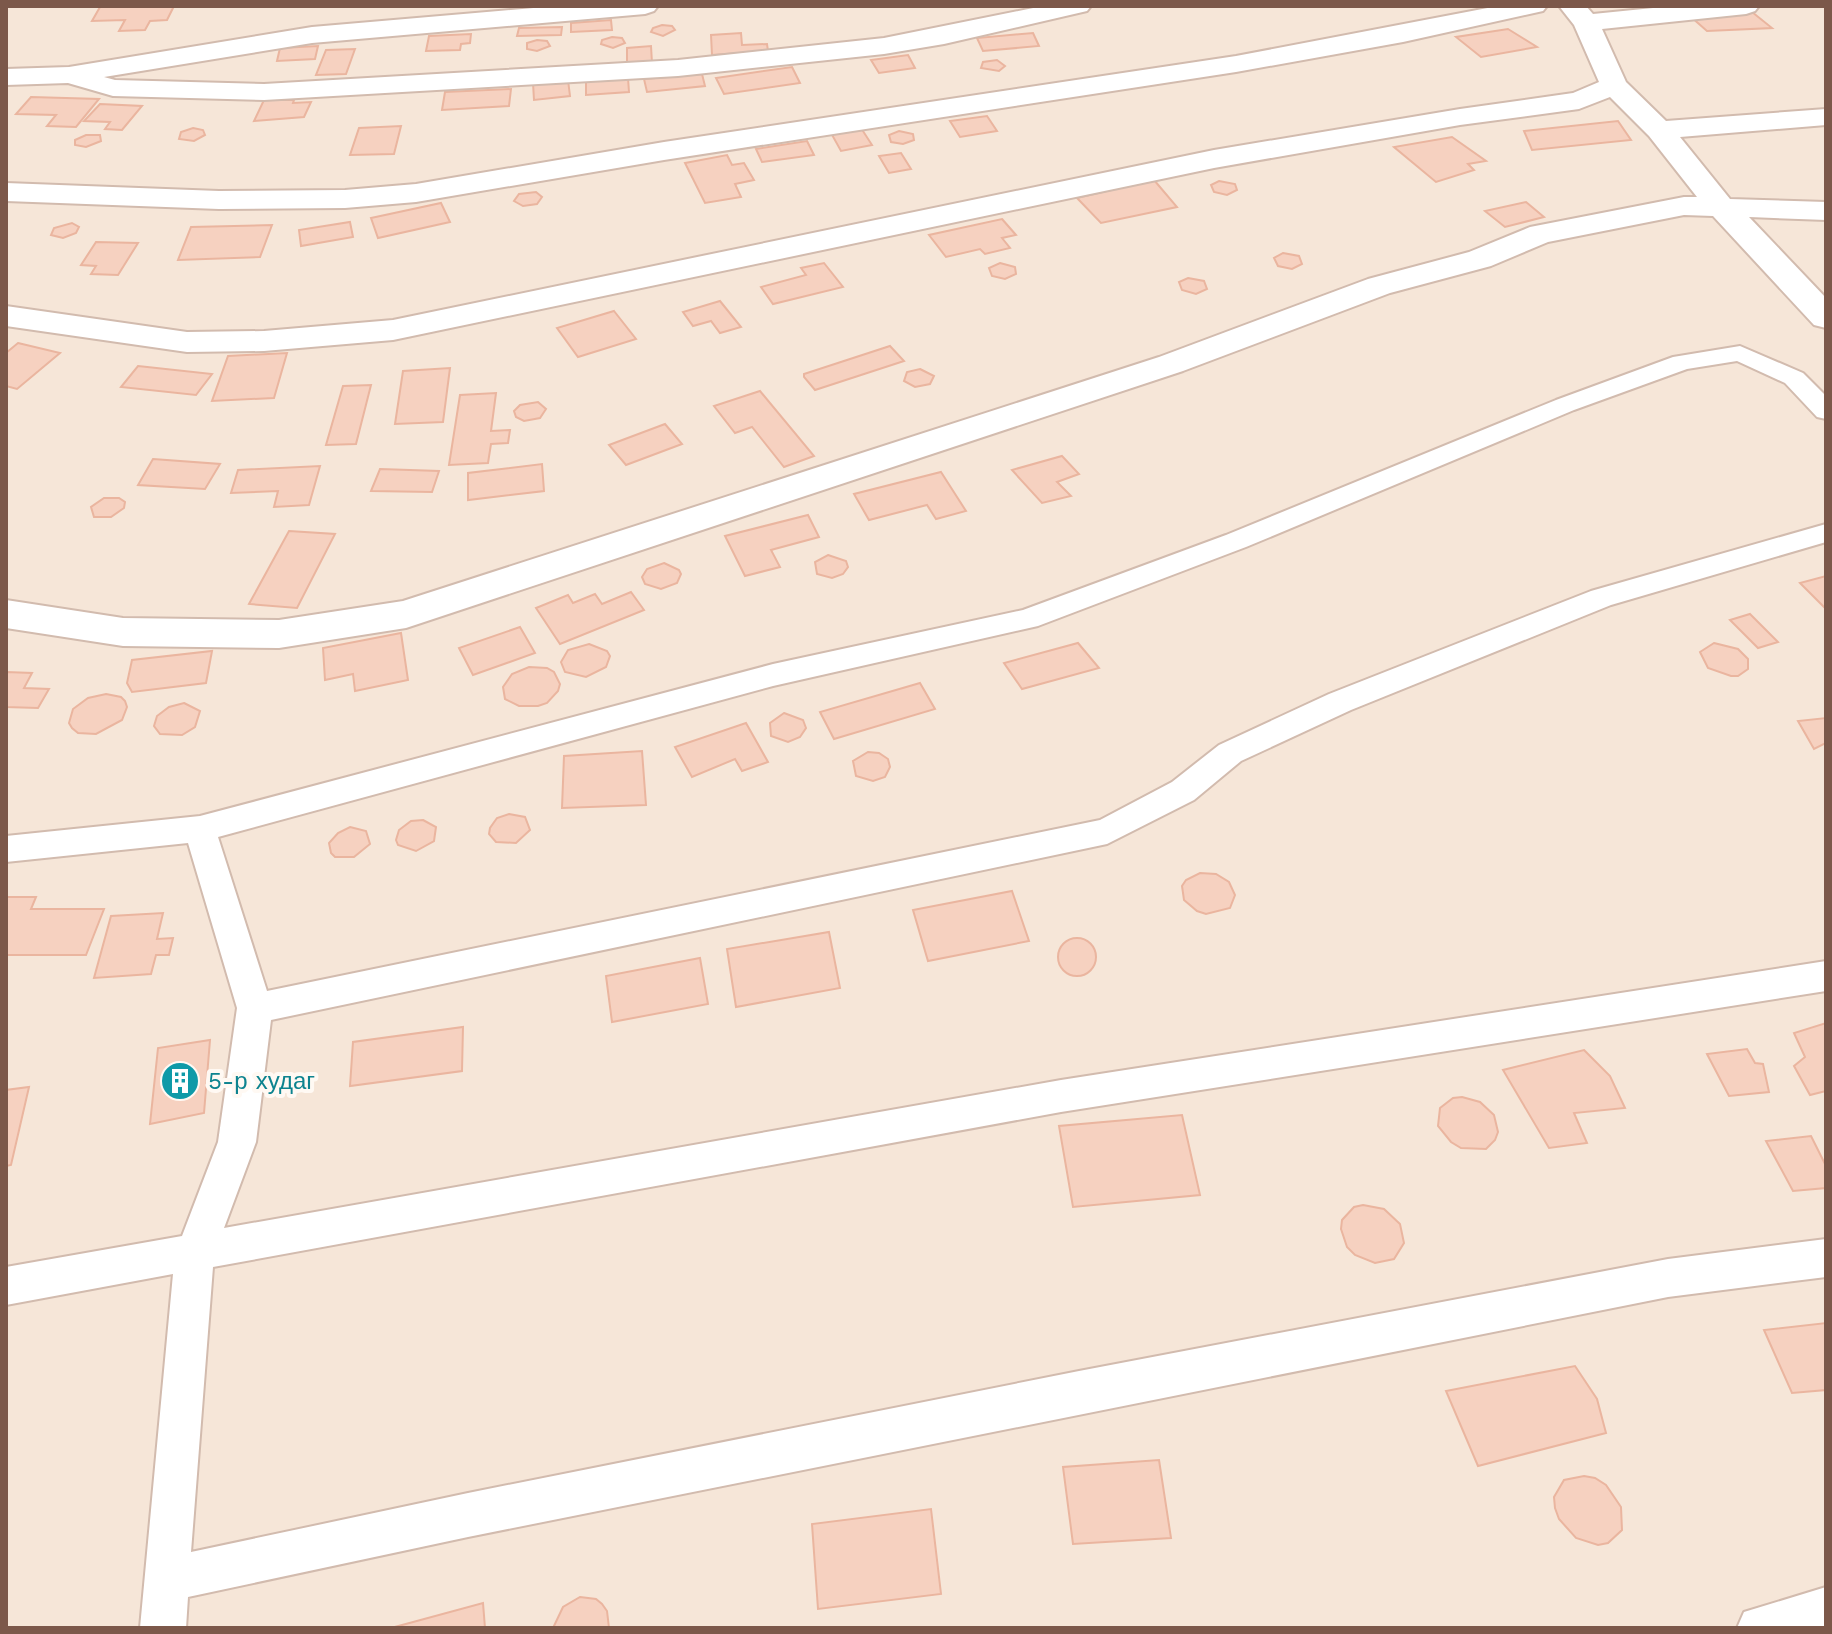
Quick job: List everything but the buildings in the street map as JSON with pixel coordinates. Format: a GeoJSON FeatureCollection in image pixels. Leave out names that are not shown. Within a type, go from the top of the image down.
{"type":"FeatureCollection","features":[{"type":"Feature","properties":{"kind":"street"},"geometry":{"type":"LineString","coordinates":[[6,77],[69,75],[312,35],[645,6]]}},
{"type":"Feature","properties":{"kind":"street"},"geometry":{"type":"LineString","coordinates":[[69,75],[113,88],[264,92],[678,68],[884,46],[1078,6]]}},
{"type":"Feature","properties":{"kind":"street"},"geometry":{"type":"LineString","coordinates":[[6,192],[219,200],[345,199],[416,193],[1236,64],[1403,34],[1534,6]]}},
{"type":"Feature","properties":{"kind":"street"},"geometry":{"type":"LineString","coordinates":[[1746,6],[1579,15],[1614,85],[1659,130],[1719,205],[1826,318]]}},
{"type":"Feature","properties":{"kind":"street"},"geometry":{"type":"LineString","coordinates":[[6,316],[187,342],[264,341],[393,330],[1214,159],[1460,117],[1579,101],[1614,85]]}},
{"type":"Feature","properties":{"kind":"street"},"geometry":{"type":"LineString","coordinates":[[1659,130],[1826,117]]}},
{"type":"Feature","properties":{"kind":"street"},"geometry":{"type":"LineString","coordinates":[[6,614],[123,632],[279,634],[406,614],[1171,364],[1379,286],[1480,259],[1541,234],[1684,206],[1826,211]]}},
{"type":"Feature","properties":{"kind":"lane"},"geometry":{"type":"LineString","coordinates":[[6,849],[200,829],[773,675],[1028,619],[1236,541],[1565,405],[1682,362],[1740,353],[1794,378],[1826,411]]}},
{"type":"Feature","properties":{"kind":"lane"},"geometry":{"type":"LineString","coordinates":[[255,1008],[1107,831],[1183,791],[1230,753],[1340,702],[1601,598],[1826,533]]}},
{"type":"Feature","properties":{"kind":"lane"},"geometry":{"type":"LineString","coordinates":[[163,1628],[195,1253],[237,1142],[255,1008],[200,829]]}},
{"type":"Feature","properties":{"kind":"lane"},"geometry":{"type":"LineString","coordinates":[[6,1286],[1061,1096],[1826,976]]}},
{"type":"Feature","properties":{"kind":"lane"},"geometry":{"type":"LineString","coordinates":[[166,1580],[468,1515],[1079,1392],[1668,1278],[1826,1258]]}},
{"type":"Feature","properties":{"kind":"lane"},"geometry":{"type":"LineString","coordinates":[[1760,1628],[1826,1609]]}},
{"type":"Feature","properties":{"kind":"shaded area"},"geometry":{"type":"Polygon","coordinates":[[[6,6],[1826,6],[1826,1628],[6,1628],[6,6]]]}},
{"type":"Feature","properties":{"kind":"place","name":"5-р худаг"},"geometry":{"type":"Point","coordinates":[180,1081]}}]}
